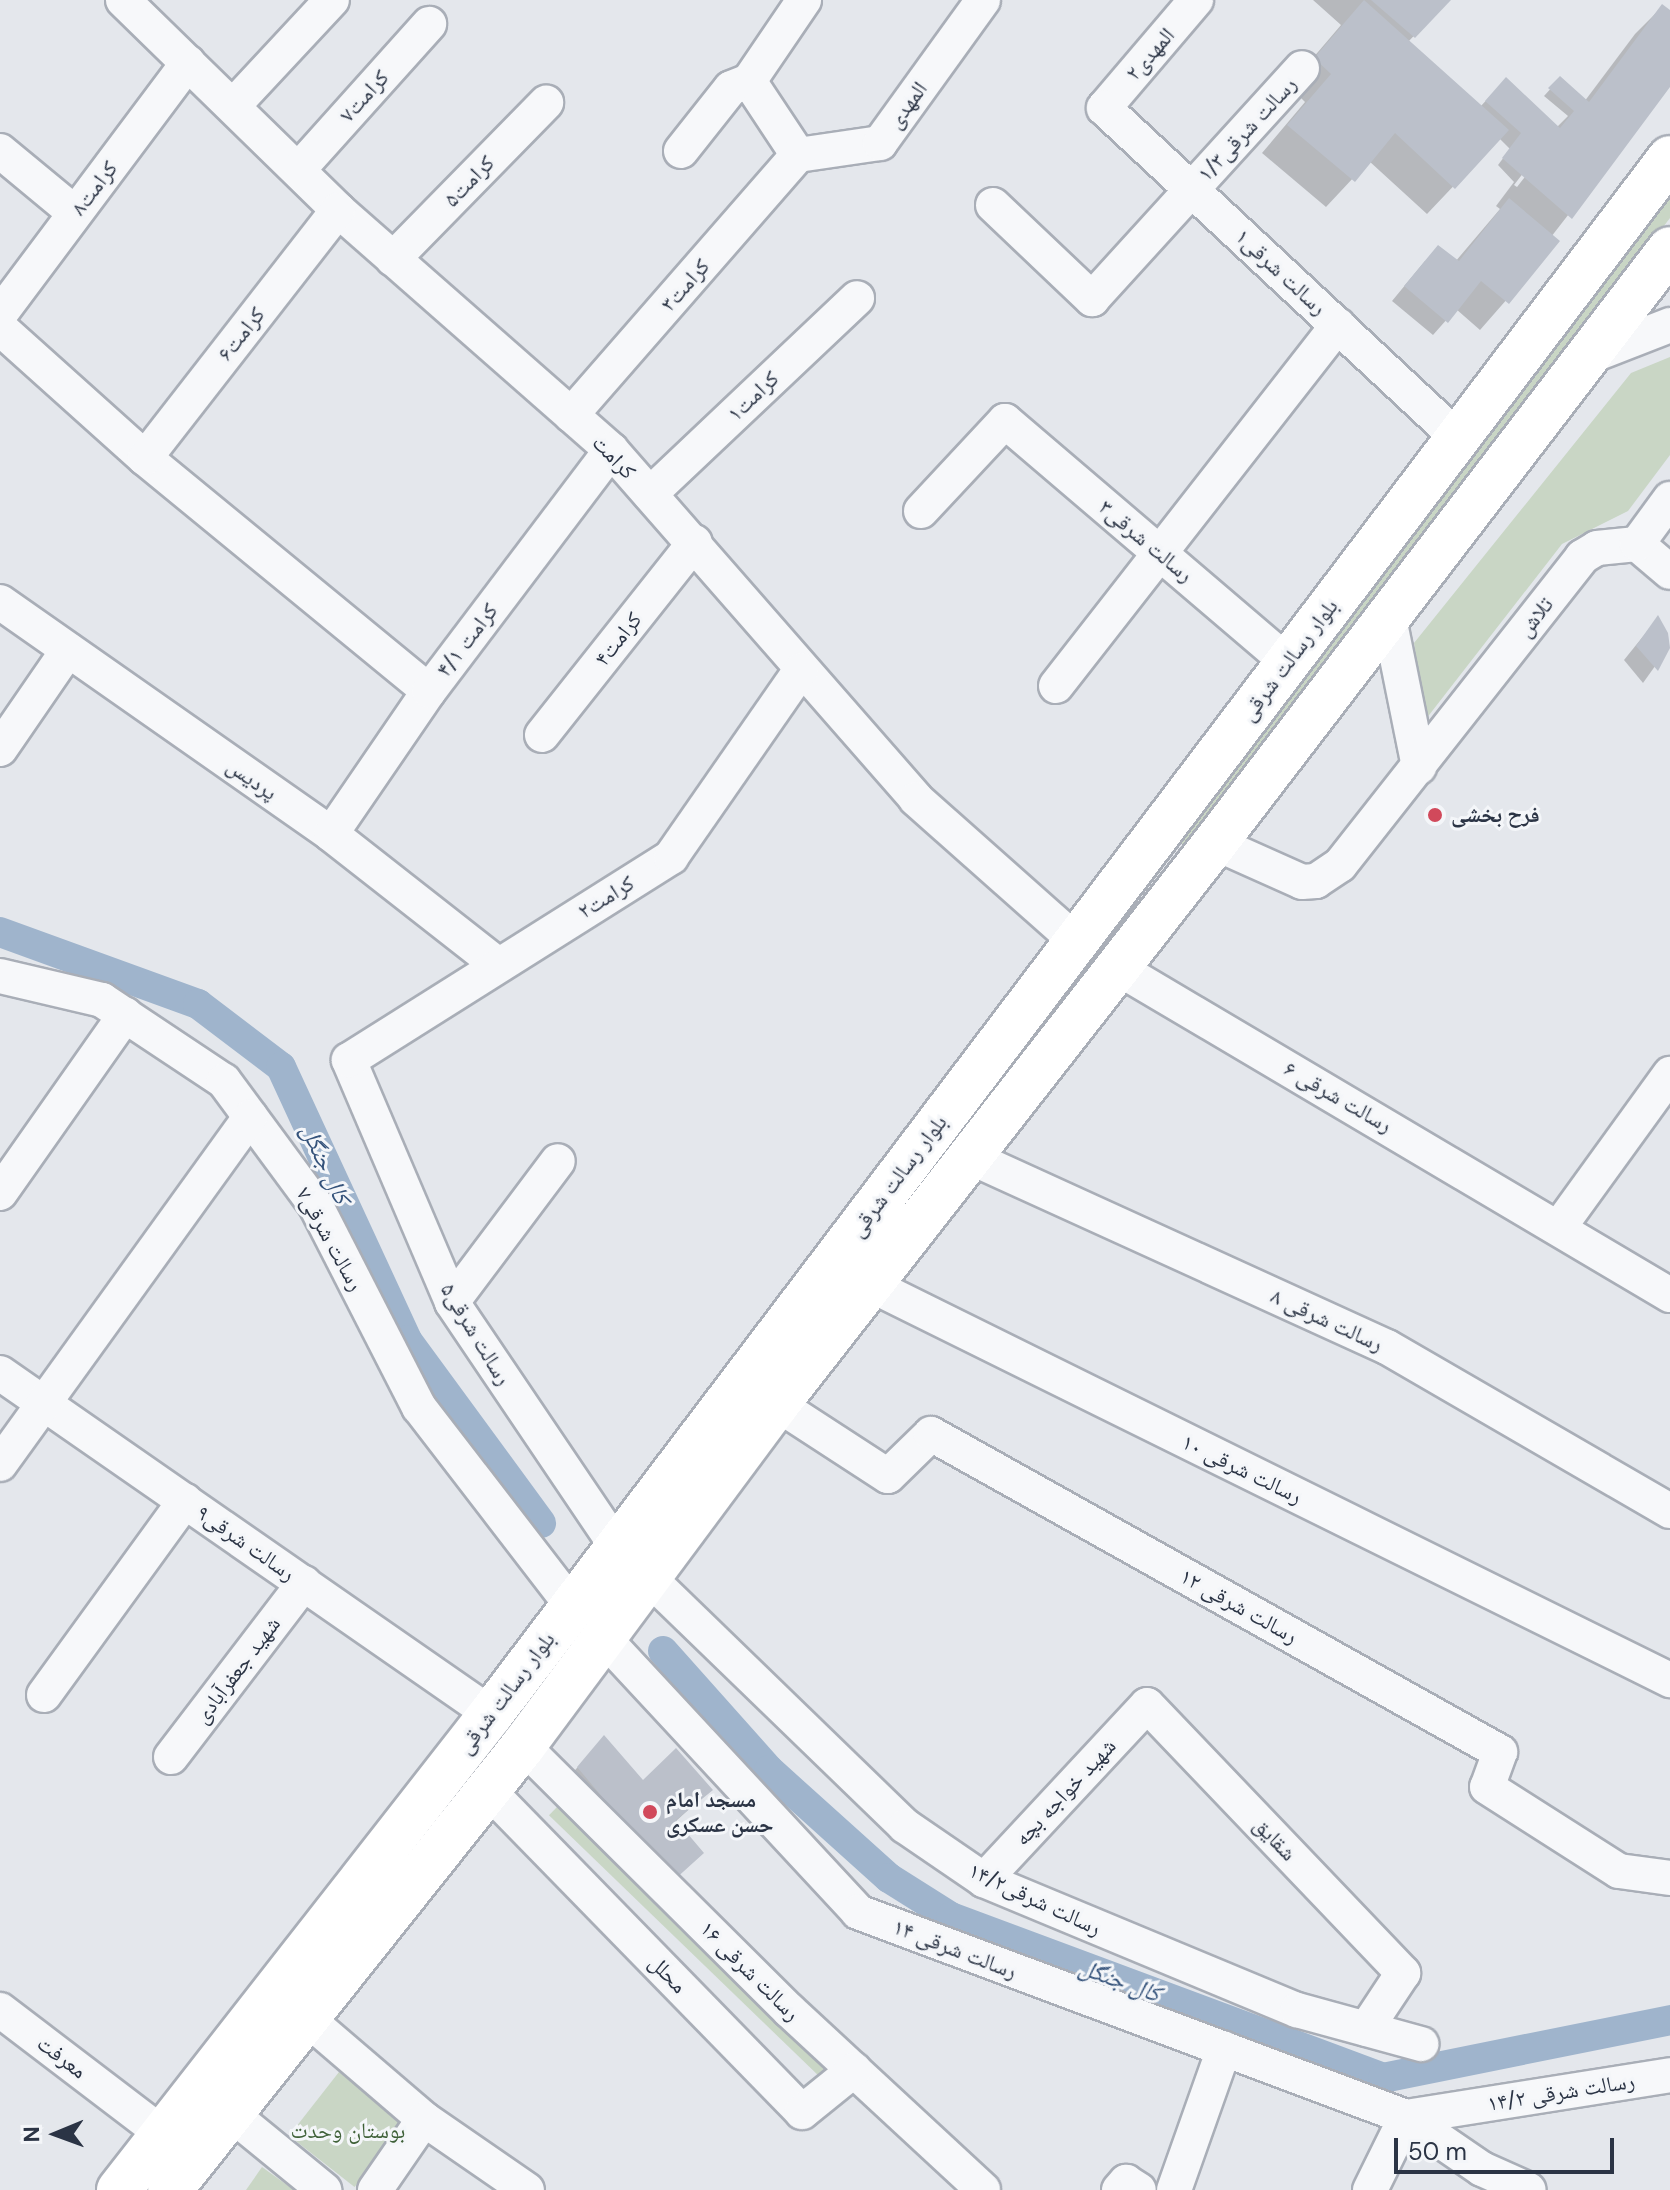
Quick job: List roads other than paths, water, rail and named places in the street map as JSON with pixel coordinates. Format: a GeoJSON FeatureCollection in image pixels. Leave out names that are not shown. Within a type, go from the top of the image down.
{"type":"FeatureCollection","features":[{"type":"Feature","properties":{"kind":"main road","name":"بلوار رسالت شرقی"},"geometry":{"type":"LineString","coordinates":[[119,2190],[491,1714],[587,1621],[761,1391],[1076,941],[1670,158]]}},
{"type":"Feature","properties":{"kind":"main road","name":"بلوار رسالت شرقی"},"geometry":{"type":"LineString","coordinates":[[761,1391],[869,1284],[1215,843],[1670,249]]}},
{"type":"Feature","properties":{"kind":"main road","name":"بلوار رسالت شرقی"},"geometry":{"type":"LineString","coordinates":[[170,2190],[523,1746],[587,1621]]}},
{"type":"Feature","properties":{"kind":"street","name":"کرامت"},"geometry":{"type":"LineString","coordinates":[[123,0],[338,210],[611,450],[695,542],[801,670],[916,799],[1076,941]]}},
{"type":"Feature","properties":{"kind":"street"},"geometry":{"type":"LineString","coordinates":[[233,106],[332,0]]}},
{"type":"Feature","properties":{"kind":"street"},"geometry":{"type":"LineString","coordinates":[[681,151],[731,88],[749,81],[804,0]]}},
{"type":"Feature","properties":{"kind":"street","name":"المهدی"},"geometry":{"type":"LineString","coordinates":[[798,155],[880,143],[983,0]]}},
{"type":"Feature","properties":{"kind":"street","name":"المهدی۲"},"geometry":{"type":"LineString","coordinates":[[1104,108],[1196,0]]}},
{"type":"Feature","properties":{"kind":"street","name":"کرامت۷"},"geometry":{"type":"LineString","coordinates":[[299,169],[429,24]]}},
{"type":"Feature","properties":{"kind":"street","name":"کرامت۸"},"geometry":{"type":"LineString","coordinates":[[0,314],[188,63]]}},
{"type":"Feature","properties":{"kind":"street","name":"رسالت شرقی۱/۳"},"geometry":{"type":"LineString","coordinates":[[993,205],[1092,299],[1302,68]]}},
{"type":"Feature","properties":{"kind":"street"},"geometry":{"type":"LineString","coordinates":[[749,81],[798,155]]}},
{"type":"Feature","properties":{"kind":"street","name":"کرامت۵"},"geometry":{"type":"LineString","coordinates":[[393,259],[546,103]]}},
{"type":"Feature","properties":{"kind":"street","name":"رسالت شرقی۱"},"geometry":{"type":"LineString","coordinates":[[1104,108],[1457,437]]}},
{"type":"Feature","properties":{"kind":"street"},"geometry":{"type":"LineString","coordinates":[[0,151],[75,213]]}},
{"type":"Feature","properties":{"kind":"street","name":"کرامت۳"},"geometry":{"type":"LineString","coordinates":[[571,415],[798,155]]}},
{"type":"Feature","properties":{"kind":"street","name":"کرامت۶"},"geometry":{"type":"LineString","coordinates":[[145,458],[338,210]]}},
{"type":"Feature","properties":{"kind":"street","name":"کرامت۱"},"geometry":{"type":"LineString","coordinates":[[650,494],[857,298]]}},
{"type":"Feature","properties":{"kind":"street"},"geometry":{"type":"LineString","coordinates":[[1056,686],[1338,325]]}},
{"type":"Feature","properties":{"kind":"street"},"geometry":{"type":"LineString","coordinates":[[1588,357],[1670,325]]}},
{"type":"Feature","properties":{"kind":"street"},"geometry":{"type":"LineString","coordinates":[[0,328],[145,458],[429,691]]}},
{"type":"Feature","properties":{"kind":"street","name":"رسالت شرقی۳"},"geometry":{"type":"LineString","coordinates":[[921,511],[1005,421],[1287,662]]}},
{"type":"Feature","properties":{"kind":"street","name":"کرامت ۴/۱"},"geometry":{"type":"LineString","coordinates":[[331,834],[429,691],[611,450]]}},
{"type":"Feature","properties":{"kind":"street"},"geometry":{"type":"LineString","coordinates":[[1670,499],[1637,544],[1670,572]]}},
{"type":"Feature","properties":{"kind":"street","name":"کرامت۴"},"geometry":{"type":"LineString","coordinates":[[542,735],[695,542]]}},
{"type":"Feature","properties":{"kind":"street","name":"تلاش"},"geometry":{"type":"LineString","coordinates":[[1215,843],[1287,878],[1316,881],[1340,865],[1582,557],[1597,548],[1637,544]]}},
{"type":"Feature","properties":{"kind":"street","name":"پردیس"},"geometry":{"type":"LineString","coordinates":[[0,602],[331,834],[497,964]]}},
{"type":"Feature","properties":{"kind":"street"},"geometry":{"type":"LineString","coordinates":[[1389,618],[1419,767]]}},
{"type":"Feature","properties":{"kind":"street"},"geometry":{"type":"LineString","coordinates":[[0,749],[68,650]]}},
{"type":"Feature","properties":{"kind":"street","name":"کرامت۲"},"geometry":{"type":"LineString","coordinates":[[349,1060],[671,857],[801,670]]}},
{"type":"Feature","properties":{"kind":"street","name":"رسالت شرقی ۶"},"geometry":{"type":"LineString","coordinates":[[1116,967],[1560,1226],[1670,1295]]}},
{"type":"Feature","properties":{"kind":"street","name":"رسالت شرقی۷"},"geometry":{"type":"LineString","coordinates":[[0,976],[102,1000],[224,1081],[316,1206],[419,1407],[587,1621]]}},
{"type":"Feature","properties":{"kind":"street"},"geometry":{"type":"LineString","coordinates":[[0,1193],[125,1015]]}},
{"type":"Feature","properties":{"kind":"street","name":"رسالت شرقی۵"},"geometry":{"type":"LineString","coordinates":[[349,1060],[452,1302],[632,1561]]}},
{"type":"Feature","properties":{"kind":"street"},"geometry":{"type":"LineString","coordinates":[[1560,1226],[1670,1074]]}},
{"type":"Feature","properties":{"kind":"street"},"geometry":{"type":"LineString","coordinates":[[0,1464],[46,1405],[250,1117]]}},
{"type":"Feature","properties":{"kind":"street","name":"رسالت شرقی ۸"},"geometry":{"type":"LineString","coordinates":[[970,1157],[1387,1347],[1670,1511]]}},
{"type":"Feature","properties":{"kind":"street"},"geometry":{"type":"LineString","coordinates":[[452,1302],[558,1161]]}},
{"type":"Feature","properties":{"kind":"street","name":"رسالت شرقی ۱۰"},"geometry":{"type":"LineString","coordinates":[[869,1284],[1670,1680]]}},
{"type":"Feature","properties":{"kind":"street","name":"رسالت شرقی۹"},"geometry":{"type":"LineString","coordinates":[[0,1373],[491,1714]]}},
{"type":"Feature","properties":{"kind":"street","name":"رسالت شرقی ۱۲"},"geometry":{"type":"LineString","coordinates":[[761,1391],[888,1476],[931,1434],[1500,1752],[1487,1787],[1619,1871],[1670,1878]]}},
{"type":"Feature","properties":{"kind":"street"},"geometry":{"type":"LineString","coordinates":[[44,1695],[185,1501]]}},
{"type":"Feature","properties":{"kind":"street","name":"رسالت شرقی۱۴/۲"},"geometry":{"type":"LineString","coordinates":[[632,1561],[905,1826],[984,1880],[1297,2010],[1421,2044]]}},
{"type":"Feature","properties":{"kind":"street","name":"شهید جعفرآبادی"},"geometry":{"type":"LineString","coordinates":[[171,1757],[304,1583]]}},
{"type":"Feature","properties":{"kind":"street","name":"رسالت شرقی ۱۴"},"geometry":{"type":"LineString","coordinates":[[587,1621],[858,1912],[1406,2117],[1482,2169],[1529,2190]]}},
{"type":"Feature","properties":{"kind":"street","name":"شهید خواجه بچه"},"geometry":{"type":"LineString","coordinates":[[984,1880],[1147,1705]]}},
{"type":"Feature","properties":{"kind":"street","name":"شقایق"},"geometry":{"type":"LineString","coordinates":[[1147,1705],[1403,1973],[1366,2029]]}},
{"type":"Feature","properties":{"kind":"street","name":"رسالت شرقی ۱۶"},"geometry":{"type":"LineString","coordinates":[[523,1746],[854,2070],[983,2190]]}},
{"type":"Feature","properties":{"kind":"street","name":"محلل"},"geometry":{"type":"LineString","coordinates":[[487,1789],[802,2112],[854,2070]]}},
{"type":"Feature","properties":{"kind":"street","name":"معرفت"},"geometry":{"type":"LineString","coordinates":[[0,2010],[163,2134]]}},
{"type":"Feature","properties":{"kind":"street"},"geometry":{"type":"LineString","coordinates":[[305,2017],[424,2119],[527,2190]]}},
{"type":"Feature","properties":{"kind":"street"},"geometry":{"type":"LineString","coordinates":[[1174,2190],[1224,2049]]}},
{"type":"Feature","properties":{"kind":"street","name":"رسالت شرقی ۱۴/۲"},"geometry":{"type":"LineString","coordinates":[[1406,2117],[1670,2075]]}},
{"type":"Feature","properties":{"kind":"street"},"geometry":{"type":"LineString","coordinates":[[230,2113],[324,2190]]}},
{"type":"Feature","properties":{"kind":"street"},"geometry":{"type":"LineString","coordinates":[[1370,2190],[1406,2117]]}},
{"type":"Feature","properties":{"kind":"street"},"geometry":{"type":"LineString","coordinates":[[375,2190],[424,2119]]}},
{"type":"Feature","properties":{"kind":"street"},"geometry":{"type":"LineString","coordinates":[[1119,2190],[1126,2182],[1139,2190]]}},
{"type":"Feature","properties":{"kind":"waterway","name":"کال جنگل"},"geometry":{"type":"LineString","coordinates":[[0,932],[198,1004],[281,1067],[407,1340],[541,1523]]}},
{"type":"Feature","properties":{"kind":"waterway","name":"کال جنگل"},"geometry":{"type":"LineString","coordinates":[[663,1651],[769,1770],[889,1878],[951,1917],[1383,2078],[1670,2020]]}},
{"type":"Feature","properties":{"kind":"place","name":"فرح بخشی"},"geometry":{"type":"Point","coordinates":[1435,815]}},
{"type":"Feature","properties":{"kind":"place","name":"مسجد امام حسن عسکری"},"geometry":{"type":"Point","coordinates":[650,1812]}},
{"type":"Feature","properties":{"kind":"park label","name":"بوستان وحدت"},"geometry":{"type":"Point","coordinates":[348,2131]}}]}
